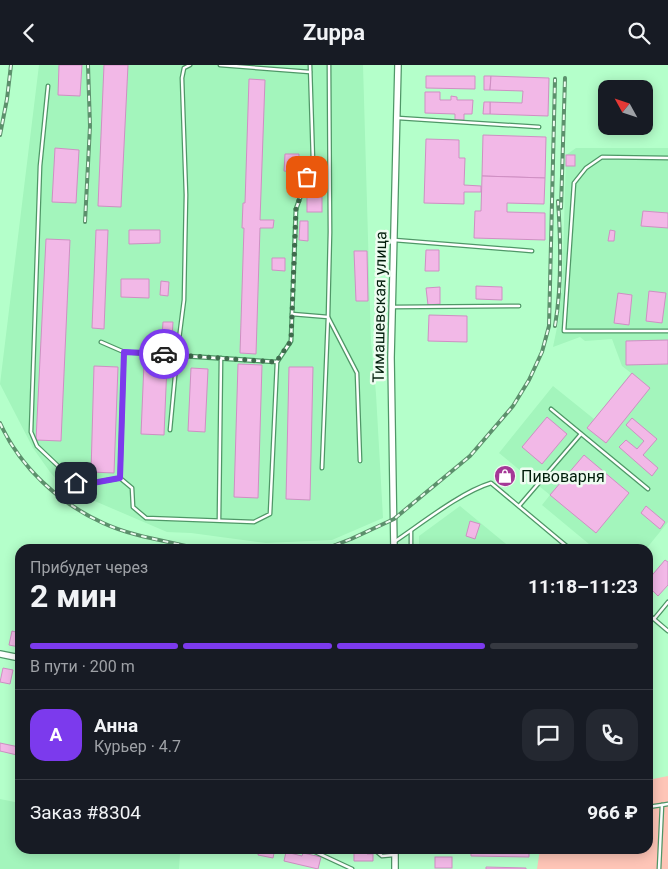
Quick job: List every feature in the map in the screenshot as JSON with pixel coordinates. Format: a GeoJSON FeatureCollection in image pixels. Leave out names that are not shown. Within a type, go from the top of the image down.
{"type":"FeatureCollection","features":[{"type":"Feature","properties":{"kind":"street","name":"Тимашевская улица"},"geometry":{"type":"LineString","coordinates":[[394,544],[392,358],[398,65]]}},
{"type":"Feature","properties":{"kind":"street"},"geometry":{"type":"LineString","coordinates":[[0,654],[15,657]]}},
{"type":"Feature","properties":{"kind":"street"},"geometry":{"type":"LineString","coordinates":[[395,854],[395,869]]}},
{"type":"Feature","properties":{"kind":"lane"},"geometry":{"type":"LineString","coordinates":[[170,430],[184,300],[186,195],[182,78],[184,68],[190,65]]}},
{"type":"Feature","properties":{"kind":"lane"},"geometry":{"type":"LineString","coordinates":[[222,65],[310,72]]}},
{"type":"Feature","properties":{"kind":"lane"},"geometry":{"type":"LineString","coordinates":[[120,478],[132,488],[133,507],[146,519],[254,522],[270,514],[276,362],[291,341],[296,209],[313,161],[310,65]]}},
{"type":"Feature","properties":{"kind":"lane"},"geometry":{"type":"LineString","coordinates":[[322,468],[330,231],[330,65]]}},
{"type":"Feature","properties":{"kind":"lane"},"geometry":{"type":"LineString","coordinates":[[48,86],[40,166],[31,432],[37,446],[76,483],[87,484],[120,478]]}},
{"type":"Feature","properties":{"kind":"lane"},"geometry":{"type":"LineString","coordinates":[[397,118],[539,127]]}},
{"type":"Feature","properties":{"kind":"lane"},"geometry":{"type":"LineString","coordinates":[[668,157],[602,157],[586,168],[574,183],[564,331],[668,331]]}},
{"type":"Feature","properties":{"kind":"lane"},"geometry":{"type":"LineString","coordinates":[[394,240],[532,251]]}},
{"type":"Feature","properties":{"kind":"lane"},"geometry":{"type":"LineString","coordinates":[[393,307],[519,306]]}},
{"type":"Feature","properties":{"kind":"lane"},"geometry":{"type":"LineString","coordinates":[[292,314],[328,317]]}},
{"type":"Feature","properties":{"kind":"lane"},"geometry":{"type":"LineString","coordinates":[[328,317],[357,373],[360,461]]}},
{"type":"Feature","properties":{"kind":"lane"},"geometry":{"type":"LineString","coordinates":[[101,342],[124,352],[276,362]]}},
{"type":"Feature","properties":{"kind":"lane"},"geometry":{"type":"LineString","coordinates":[[120,478],[124,352]]}},
{"type":"Feature","properties":{"kind":"lane"},"geometry":{"type":"LineString","coordinates":[[219,520],[221,358]]}},
{"type":"Feature","properties":{"kind":"lane"},"geometry":{"type":"LineString","coordinates":[[551,409],[648,489]]}},
{"type":"Feature","properties":{"kind":"lane"},"geometry":{"type":"LineString","coordinates":[[519,506],[581,434]]}},
{"type":"Feature","properties":{"kind":"lane"},"geometry":{"type":"LineString","coordinates":[[396,544],[411,531],[466,494],[491,483],[564,544]]}},
{"type":"Feature","properties":{"kind":"lane"},"geometry":{"type":"LineString","coordinates":[[411,531],[411,544]]}},
{"type":"Feature","properties":{"kind":"lane"},"geometry":{"type":"LineString","coordinates":[[668,602],[654,619],[668,631]]}},
{"type":"Feature","properties":{"kind":"lane"},"geometry":{"type":"LineString","coordinates":[[653,806],[668,804]]}},
{"type":"Feature","properties":{"kind":"lane"},"geometry":{"type":"LineString","coordinates":[[659,869],[662,805]]}},
{"type":"Feature","properties":{"kind":"lane"},"geometry":{"type":"LineString","coordinates":[[320,854],[352,869]]}},
{"type":"Feature","properties":{"kind":"shaded area"},"geometry":{"type":"Polygon","coordinates":[[[39,65],[363,65],[371,342],[383,518],[332,540],[266,543],[191,533],[167,532],[76,493],[57,480],[50,472],[33,448],[0,384],[39,65]]]}},
{"type":"Feature","properties":{"kind":"shaded area"},"geometry":{"type":"Polygon","coordinates":[[[576,148],[668,148],[668,522],[650,544],[589,544],[542,505],[550,495],[499,453],[553,386],[594,419],[631,373],[622,366],[612,339],[585,341],[580,337],[553,347],[560,313],[558,312],[560,293],[562,293],[566,155],[576,148]]]}},
{"type":"Feature","properties":{"kind":"shaded area"},"geometry":{"type":"Polygon","coordinates":[[[460,506],[506,544],[419,544],[419,536],[460,506]]]}},
{"type":"Feature","properties":{"kind":"shaded area"},"geometry":{"type":"Polygon","coordinates":[[[668,776],[668,869],[537,869],[539,854],[653,854],[653,779],[668,776]]]}},
{"type":"Feature","properties":{"kind":"shaded area"},"geometry":{"type":"Polygon","coordinates":[[[0,799],[15,802],[15,854],[180,854],[179,869],[0,869],[0,799]]]}},
{"type":"Feature","properties":{"kind":"building"},"geometry":{"type":"Polygon","coordinates":[[[59,65],[82,65],[80,96],[58,95],[59,65]]]}},
{"type":"Feature","properties":{"kind":"building"},"geometry":{"type":"Polygon","coordinates":[[[104,65],[128,65],[121,207],[98,206],[104,65]]]}},
{"type":"Feature","properties":{"kind":"building"},"geometry":{"type":"Polygon","coordinates":[[[426,76],[475,76],[475,89],[426,88],[426,76]]]}},
{"type":"Feature","properties":{"kind":"building"},"geometry":{"type":"Polygon","coordinates":[[[484,76],[491,76],[490,90],[484,90],[484,76]]]}},
{"type":"Feature","properties":{"kind":"building"},"geometry":{"type":"Polygon","coordinates":[[[491,76],[549,78],[548,116],[490,114],[490,102],[522,103],[523,91],[490,90],[491,76]]]}},
{"type":"Feature","properties":{"kind":"building"},"geometry":{"type":"Polygon","coordinates":[[[249,79],[265,80],[260,220],[274,220],[273,228],[260,228],[256,354],[240,353],[244,228],[242,228],[243,203],[245,203],[249,79]]]}},
{"type":"Feature","properties":{"kind":"building"},"geometry":{"type":"Polygon","coordinates":[[[425,92],[440,92],[440,100],[451,100],[451,96],[457,97],[457,100],[473,100],[472,114],[464,114],[464,120],[455,120],[455,114],[425,113],[425,92]]]}},
{"type":"Feature","properties":{"kind":"building"},"geometry":{"type":"Polygon","coordinates":[[[484,102],[490,102],[490,114],[483,114],[484,102]]]}},
{"type":"Feature","properties":{"kind":"building"},"geometry":{"type":"Polygon","coordinates":[[[483,135],[546,137],[545,178],[482,176],[483,135]]]}},
{"type":"Feature","properties":{"kind":"building"},"geometry":{"type":"Polygon","coordinates":[[[426,139],[459,140],[459,158],[465,158],[464,185],[481,186],[481,192],[464,192],[464,204],[424,203],[426,139]]]}},
{"type":"Feature","properties":{"kind":"building"},"geometry":{"type":"Polygon","coordinates":[[[55,148],[79,150],[76,203],[52,202],[55,148]]]}},
{"type":"Feature","properties":{"kind":"building"},"geometry":{"type":"Polygon","coordinates":[[[285,154],[299,154],[298,172],[284,171],[285,154]]]}},
{"type":"Feature","properties":{"kind":"building"},"geometry":{"type":"Polygon","coordinates":[[[566,155],[575,155],[575,166],[566,166],[566,155]]]}},
{"type":"Feature","properties":{"kind":"building"},"geometry":{"type":"Polygon","coordinates":[[[482,176],[545,178],[544,204],[507,203],[507,212],[545,213],[545,240],[474,238],[475,211],[481,211],[482,176]]]}},
{"type":"Feature","properties":{"kind":"building"},"geometry":{"type":"Polygon","coordinates":[[[307,197],[322,197],[322,212],[307,212],[307,197]]]}},
{"type":"Feature","properties":{"kind":"building"},"geometry":{"type":"Polygon","coordinates":[[[643,211],[668,213],[668,228],[641,226],[643,211]]]}},
{"type":"Feature","properties":{"kind":"building"},"geometry":{"type":"Polygon","coordinates":[[[300,221],[308,221],[308,241],[299,240],[300,221]]]}},
{"type":"Feature","properties":{"kind":"building"},"geometry":{"type":"Polygon","coordinates":[[[96,230],[108,230],[104,329],[92,328],[96,230]]]}},
{"type":"Feature","properties":{"kind":"building"},"geometry":{"type":"Polygon","coordinates":[[[129,230],[160,230],[160,243],[129,244],[129,230]]]}},
{"type":"Feature","properties":{"kind":"building"},"geometry":{"type":"Polygon","coordinates":[[[610,230],[615,231],[614,241],[608,241],[610,230]]]}},
{"type":"Feature","properties":{"kind":"building"},"geometry":{"type":"Polygon","coordinates":[[[46,239],[70,240],[61,441],[36,440],[46,239]]]}},
{"type":"Feature","properties":{"kind":"building"},"geometry":{"type":"Polygon","coordinates":[[[426,250],[439,250],[439,271],[425,271],[426,250]]]}},
{"type":"Feature","properties":{"kind":"building"},"geometry":{"type":"Polygon","coordinates":[[[354,251],[367,251],[368,301],[356,301],[354,251]]]}},
{"type":"Feature","properties":{"kind":"building"},"geometry":{"type":"Polygon","coordinates":[[[272,258],[285,258],[285,271],[272,270],[272,258]]]}},
{"type":"Feature","properties":{"kind":"building"},"geometry":{"type":"Polygon","coordinates":[[[121,279],[149,279],[149,298],[121,297],[121,279]]]}},
{"type":"Feature","properties":{"kind":"building"},"geometry":{"type":"Polygon","coordinates":[[[161,281],[169,282],[168,296],[160,295],[161,281]]]}},
{"type":"Feature","properties":{"kind":"building"},"geometry":{"type":"Polygon","coordinates":[[[476,286],[502,287],[502,300],[476,299],[476,286]]]}},
{"type":"Feature","properties":{"kind":"building"},"geometry":{"type":"Polygon","coordinates":[[[440,287],[440,304],[428,305],[426,288],[440,287]]]}},
{"type":"Feature","properties":{"kind":"building"},"geometry":{"type":"Polygon","coordinates":[[[649,291],[666,293],[662,323],[646,321],[649,291]]]}},
{"type":"Feature","properties":{"kind":"building"},"geometry":{"type":"Polygon","coordinates":[[[618,293],[632,295],[629,325],[614,323],[618,293]]]}},
{"type":"Feature","properties":{"kind":"building"},"geometry":{"type":"Polygon","coordinates":[[[429,315],[467,316],[467,342],[428,341],[429,315]]]}},
{"type":"Feature","properties":{"kind":"building"},"geometry":{"type":"Polygon","coordinates":[[[163,322],[173,322],[172,337],[162,337],[163,322]]]}},
{"type":"Feature","properties":{"kind":"building"},"geometry":{"type":"Polygon","coordinates":[[[668,340],[668,364],[626,365],[626,341],[668,340]]]}},
{"type":"Feature","properties":{"kind":"building"},"geometry":{"type":"Polygon","coordinates":[[[144,363],[167,364],[164,435],[141,434],[144,363]]]}},
{"type":"Feature","properties":{"kind":"building"},"geometry":{"type":"Polygon","coordinates":[[[238,364],[262,365],[258,498],[234,497],[238,364]]]}},
{"type":"Feature","properties":{"kind":"building"},"geometry":{"type":"Polygon","coordinates":[[[94,366],[118,367],[114,473],[91,472],[94,366]]]}},
{"type":"Feature","properties":{"kind":"building"},"geometry":{"type":"Polygon","coordinates":[[[289,367],[313,367],[310,500],[286,499],[289,367]]]}},
{"type":"Feature","properties":{"kind":"building"},"geometry":{"type":"Polygon","coordinates":[[[191,368],[208,369],[205,432],[188,431],[191,368]]]}},
{"type":"Feature","properties":{"kind":"building"},"geometry":{"type":"Polygon","coordinates":[[[632,373],[650,388],[606,443],[587,428],[632,373]]]}},
{"type":"Feature","properties":{"kind":"building"},"geometry":{"type":"Polygon","coordinates":[[[547,417],[567,434],[542,464],[522,447],[547,417]]]}},
{"type":"Feature","properties":{"kind":"building"},"geometry":{"type":"Polygon","coordinates":[[[632,418],[657,439],[643,455],[658,468],[652,476],[619,447],[626,440],[637,449],[644,441],[626,425],[632,418]]]}},
{"type":"Feature","properties":{"kind":"building"},"geometry":{"type":"Polygon","coordinates":[[[584,455],[629,493],[596,533],[550,495],[584,455]]]}},
{"type":"Feature","properties":{"kind":"building"},"geometry":{"type":"Polygon","coordinates":[[[646,506],[665,522],[660,529],[641,513],[646,506]]]}},
{"type":"Feature","properties":{"kind":"building"},"geometry":{"type":"Polygon","coordinates":[[[470,521],[480,524],[475,539],[466,536],[470,521]]]}},
{"type":"Feature","properties":{"kind":"building"},"geometry":{"type":"Polygon","coordinates":[[[665,560],[668,562],[668,585],[658,596],[653,591],[653,574],[665,560]]]}},
{"type":"Feature","properties":{"kind":"building"},"geometry":{"type":"Polygon","coordinates":[[[12,631],[15,632],[15,646],[9,645],[12,631]]]}},
{"type":"Feature","properties":{"kind":"building"},"geometry":{"type":"Polygon","coordinates":[[[3,668],[13,670],[10,684],[0,682],[3,668]]]}},
{"type":"Feature","properties":{"kind":"building"},"geometry":{"type":"Polygon","coordinates":[[[0,743],[15,746],[15,755],[0,751],[0,743]]]}},
{"type":"Feature","properties":{"kind":"building"},"geometry":{"type":"Polygon","coordinates":[[[258,854],[274,854],[273,858],[258,854]]]}},
{"type":"Feature","properties":{"kind":"building"},"geometry":{"type":"Polygon","coordinates":[[[286,854],[302,856],[303,854],[308,854],[321,857],[318,869],[284,861],[286,854]]]}},
{"type":"Feature","properties":{"kind":"building"},"geometry":{"type":"Polygon","coordinates":[[[354,854],[373,854],[373,861],[354,861],[354,854]]]}},
{"type":"Feature","properties":{"kind":"building"},"geometry":{"type":"Polygon","coordinates":[[[471,854],[529,854],[529,857],[471,856],[471,854]]]}},
{"type":"Feature","properties":{"kind":"building"},"geometry":{"type":"Polygon","coordinates":[[[435,857],[452,857],[452,868],[435,868],[435,857]]]}},
{"type":"Feature","properties":{"kind":"building"},"geometry":{"type":"Polygon","coordinates":[[[486,867],[526,868],[526,869],[486,869],[486,867]]]}},
{"type":"Feature","properties":{"kind":"railway"},"geometry":{"type":"LineString","coordinates":[[0,135],[11,65]]}},
{"type":"Feature","properties":{"kind":"railway"},"geometry":{"type":"LineString","coordinates":[[85,222],[90,126],[88,65]]}},
{"type":"Feature","properties":{"kind":"railway"},"geometry":{"type":"LineString","coordinates":[[561,208],[565,78]]}},
{"type":"Feature","properties":{"kind":"railway"},"geometry":{"type":"LineString","coordinates":[[338,544],[394,519],[470,456],[513,406],[529,380],[542,352],[549,326],[555,79]]}},
{"type":"Feature","properties":{"kind":"railway"},"geometry":{"type":"LineString","coordinates":[[555,326],[560,264],[558,201]]}},
{"type":"Feature","properties":{"kind":"railway"},"geometry":{"type":"LineString","coordinates":[[0,423],[8,439],[30,469],[42,482],[71,505],[114,528],[178,544]]}},
{"type":"Feature","properties":{"kind":"way so far"},"geometry":{"type":"LineString","coordinates":[[164,354],[276,362],[291,341],[296,209],[307,177]]}},
{"type":"Feature","properties":{"kind":"place","name":"Пивоварня"},"geometry":{"type":"Point","coordinates":[505,476]}},
{"type":"Feature","properties":{"kind":"route"},"geometry":{"type":"LineString","coordinates":[[76,483],[87,484],[120,478],[124,352],[164,354]]}}]}
